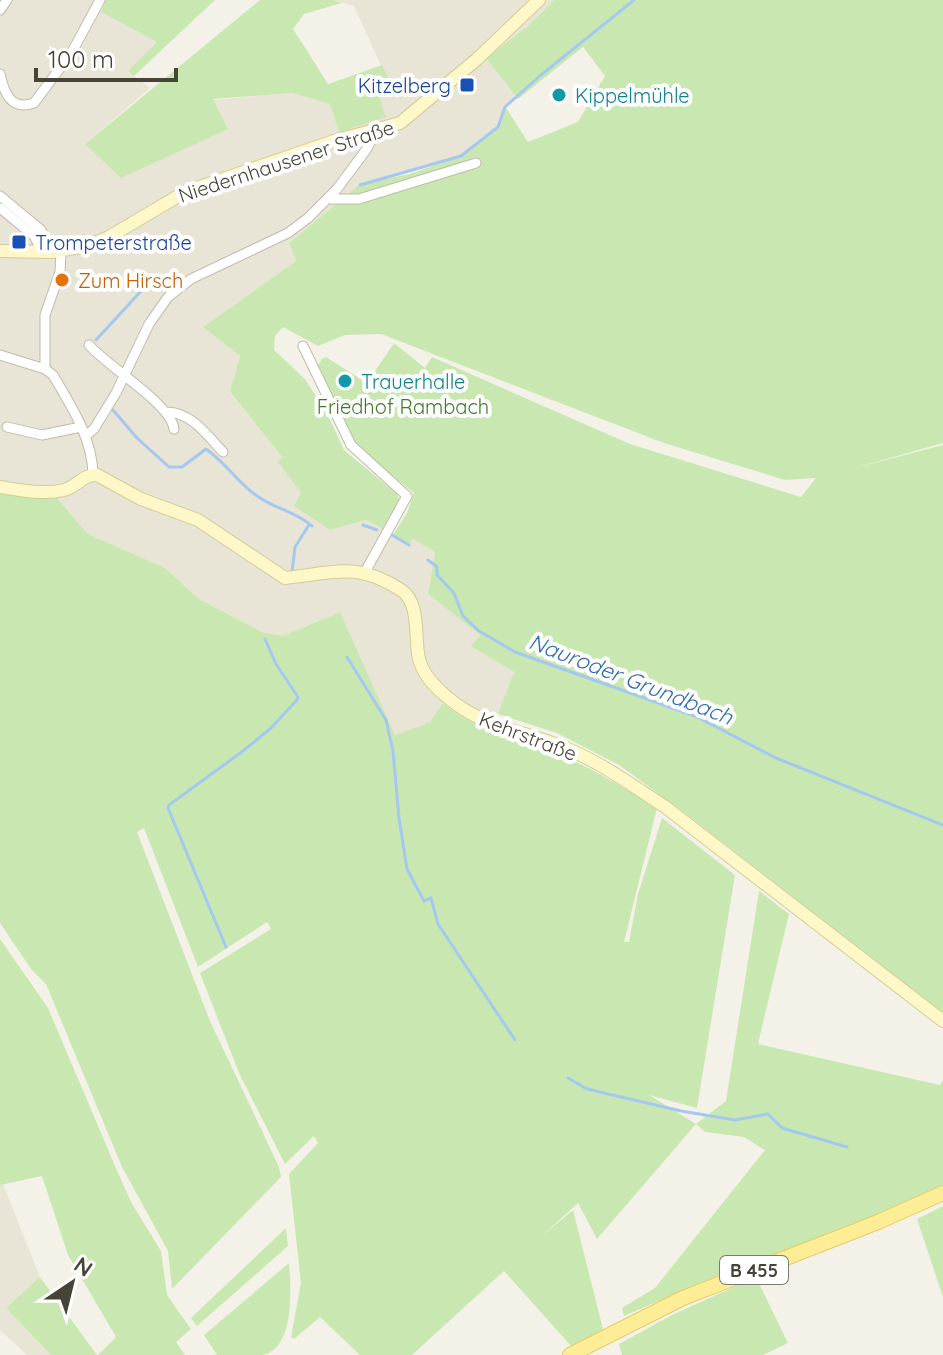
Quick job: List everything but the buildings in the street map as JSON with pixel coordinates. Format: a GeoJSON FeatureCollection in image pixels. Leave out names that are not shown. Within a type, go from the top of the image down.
{"type":"FeatureCollection","features":[{"type":"Feature","properties":{"kind":"main road","name":"B 455"},"geometry":{"type":"LineString","coordinates":[[570,1355],[683,1298],[878,1222],[943,1193]]}},
{"type":"Feature","properties":{"kind":"street"},"geometry":{"type":"LineString","coordinates":[[0,10],[7,0]]}},
{"type":"Feature","properties":{"kind":"street"},"geometry":{"type":"LineString","coordinates":[[0,74],[6,95],[12,102],[20,105],[34,103],[72,52],[100,0]]}},
{"type":"Feature","properties":{"kind":"street","name":"Niedernhausener Straße"},"geometry":{"type":"LineString","coordinates":[[0,251],[52,252],[87,246],[109,237],[185,192],[334,141],[392,127],[409,118],[539,0]]}},
{"type":"Feature","properties":{"kind":"street"},"geometry":{"type":"LineString","coordinates":[[7,427],[42,435],[94,429],[125,377],[149,324],[174,291],[232,258],[288,233],[329,199],[366,150],[371,133]]}},
{"type":"Feature","properties":{"kind":"street"},"geometry":{"type":"LineString","coordinates":[[329,199],[359,199],[476,163]]}},
{"type":"Feature","properties":{"kind":"street"},"geometry":{"type":"LineString","coordinates":[[0,196],[41,230],[60,272],[45,315],[45,369]]}},
{"type":"Feature","properties":{"kind":"street"},"geometry":{"type":"LineString","coordinates":[[0,208],[52,252]]}},
{"type":"Feature","properties":{"kind":"street"},"geometry":{"type":"LineString","coordinates":[[89,345],[103,361],[167,412],[174,429]]}},
{"type":"Feature","properties":{"kind":"street"},"geometry":{"type":"LineString","coordinates":[[303,346],[351,445],[407,496],[365,572]]}},
{"type":"Feature","properties":{"kind":"street"},"geometry":{"type":"LineString","coordinates":[[0,355],[45,369],[53,375],[91,450],[93,474],[61,491],[0,487]]}},
{"type":"Feature","properties":{"kind":"street"},"geometry":{"type":"LineString","coordinates":[[167,412],[181,414],[192,421],[223,452]]}},
{"type":"Feature","properties":{"kind":"street","name":"Kehrstraße"},"geometry":{"type":"LineString","coordinates":[[93,474],[141,499],[198,520],[285,578],[342,569],[365,572],[408,596],[414,613],[419,660],[430,681],[450,700],[479,719],[560,745],[585,757],[664,806],[943,1021]]}},
{"type":"Feature","properties":{"kind":"shaded area"},"geometry":{"type":"Polygon","coordinates":[[[0,0],[106,0],[102,13],[158,42],[128,71],[150,88],[85,144],[228,129],[213,100],[292,93],[330,104],[388,81],[354,6],[333,0],[554,0],[527,27],[487,58],[516,97],[505,106],[497,126],[461,155],[360,184],[289,243],[296,261],[203,327],[240,356],[230,393],[282,457],[278,462],[302,494],[295,506],[330,530],[366,520],[408,544],[413,539],[435,552],[428,594],[480,635],[472,646],[514,672],[503,707],[492,725],[443,703],[429,723],[395,736],[340,612],[283,636],[262,632],[199,599],[165,568],[88,534],[57,498],[0,491],[0,0]]]}},
{"type":"Feature","properties":{"kind":"shaded area"},"geometry":{"type":"Polygon","coordinates":[[[3,1184],[40,1277],[6,1308],[51,1355],[27,1355],[0,1330],[0,1185],[3,1184]]]}},
{"type":"Feature","properties":{"kind":"green space"},"geometry":{"type":"Polygon","coordinates":[[[106,0],[215,0],[134,76],[128,71],[157,42],[101,12],[106,0]]]}},
{"type":"Feature","properties":{"kind":"green space"},"geometry":{"type":"Polygon","coordinates":[[[260,0],[333,0],[342,3],[304,14],[293,29],[328,84],[382,65],[389,80],[376,88],[386,117],[339,132],[330,104],[292,93],[213,99],[228,129],[121,178],[85,144],[260,0]]]}},
{"type":"Feature","properties":{"kind":"green space","name":"Friedhof Rambach"},"geometry":{"type":"Polygon","coordinates":[[[554,0],[943,0],[943,443],[851,469],[943,445],[943,1013],[619,765],[557,733],[498,714],[514,672],[471,646],[480,635],[428,594],[435,552],[413,539],[409,544],[393,535],[407,513],[414,493],[354,445],[317,367],[326,357],[367,383],[394,343],[425,368],[432,357],[630,444],[801,497],[816,478],[785,480],[664,443],[381,334],[345,335],[318,346],[283,327],[275,336],[274,350],[304,378],[326,411],[344,450],[397,494],[399,499],[384,530],[366,520],[330,530],[294,506],[301,493],[278,462],[282,457],[230,392],[240,356],[203,327],[296,261],[289,243],[360,184],[410,174],[462,156],[499,127],[506,108],[528,142],[578,122],[605,76],[583,47],[518,99],[486,58],[527,27],[554,0]]]}},
{"type":"Feature","properties":{"kind":"green space"},"geometry":{"type":"Polygon","coordinates":[[[0,491],[57,498],[88,534],[165,568],[199,599],[262,632],[283,636],[340,612],[395,735],[429,723],[443,703],[465,719],[553,751],[584,766],[657,808],[624,942],[629,942],[638,894],[662,818],[735,875],[697,1108],[649,1095],[696,1124],[597,1239],[578,1203],[542,1236],[573,1210],[603,1329],[572,1347],[504,1271],[412,1355],[360,1355],[320,1317],[294,1339],[291,1337],[301,1283],[289,1174],[318,1143],[314,1136],[285,1164],[239,1073],[200,973],[271,929],[267,922],[198,967],[144,828],[137,832],[210,1021],[281,1177],[172,1289],[168,1251],[122,1167],[46,984],[31,969],[0,923],[0,491]]]}},
{"type":"Feature","properties":{"kind":"green space"},"geometry":{"type":"Polygon","coordinates":[[[759,891],[789,914],[758,1044],[940,1085],[943,1080],[943,1185],[892,1209],[717,1276],[624,1316],[622,1308],[655,1288],[765,1150],[744,1137],[705,1132],[696,1124],[726,1101],[759,891]]]}},
{"type":"Feature","properties":{"kind":"green space"},"geometry":{"type":"Polygon","coordinates":[[[0,939],[48,1008],[131,1202],[161,1251],[167,1295],[191,1329],[176,1342],[185,1355],[98,1355],[116,1337],[68,1255],[42,1176],[0,1185],[0,939]]]}},
{"type":"Feature","properties":{"kind":"green space"},"geometry":{"type":"Polygon","coordinates":[[[943,1206],[943,1297],[917,1219],[943,1206]]]}},
{"type":"Feature","properties":{"kind":"green space"},"geometry":{"type":"Polygon","coordinates":[[[286,1228],[288,1246],[197,1326],[191,1318],[286,1228]]]}},
{"type":"Feature","properties":{"kind":"green space"},"geometry":{"type":"Polygon","coordinates":[[[289,1263],[289,1316],[281,1341],[263,1355],[217,1355],[204,1335],[289,1263]]]}},
{"type":"Feature","properties":{"kind":"green space"},"geometry":{"type":"Polygon","coordinates":[[[40,1277],[97,1355],[51,1355],[6,1308],[40,1277]]]}},
{"type":"Feature","properties":{"kind":"green space"},"geometry":{"type":"Polygon","coordinates":[[[756,1277],[788,1343],[763,1355],[622,1355],[619,1344],[674,1314],[756,1277]]]}},
{"type":"Feature","properties":{"kind":"waterway"},"geometry":{"type":"LineString","coordinates":[[360,185],[461,156],[498,127],[505,107],[634,0]]}},
{"type":"Feature","properties":{"kind":"waterway"},"geometry":{"type":"LineString","coordinates":[[96,340],[142,290],[171,286]]}},
{"type":"Feature","properties":{"kind":"waterway"},"geometry":{"type":"LineString","coordinates":[[113,410],[137,438],[169,467],[182,467],[206,449],[257,496],[312,526]]}},
{"type":"Feature","properties":{"kind":"waterway"},"geometry":{"type":"LineString","coordinates":[[292,572],[295,547],[309,525]]}},
{"type":"Feature","properties":{"kind":"waterway"},"geometry":{"type":"LineString","coordinates":[[363,525],[377,530]]}},
{"type":"Feature","properties":{"kind":"waterway"},"geometry":{"type":"LineString","coordinates":[[392,535],[409,545]]}},
{"type":"Feature","properties":{"kind":"waterway","name":"Nauroder Grundbach"},"geometry":{"type":"LineString","coordinates":[[428,560],[437,567],[437,575],[454,593],[463,616],[479,631],[515,652],[695,716],[776,758],[943,825]]}},
{"type":"Feature","properties":{"kind":"waterway"},"geometry":{"type":"LineString","coordinates":[[226,947],[168,808],[271,728],[297,700],[265,639]]}},
{"type":"Feature","properties":{"kind":"waterway"},"geometry":{"type":"LineString","coordinates":[[347,657],[386,720],[393,751],[407,869],[424,901],[431,898],[438,924],[515,1040]]}},
{"type":"Feature","properties":{"kind":"waterway"},"geometry":{"type":"LineString","coordinates":[[568,1078],[587,1089],[681,1111],[735,1120],[768,1114],[782,1128],[847,1147]]}},
{"type":"Feature","properties":{"kind":"place","name":"Kitzelberg"},"geometry":{"type":"Point","coordinates":[467,85]}},
{"type":"Feature","properties":{"kind":"place","name":"Kippelmühle"},"geometry":{"type":"Point","coordinates":[559,95]}},
{"type":"Feature","properties":{"kind":"place","name":"Trompeterstraße"},"geometry":{"type":"Point","coordinates":[19,242]}},
{"type":"Feature","properties":{"kind":"place","name":"Zum Hirsch"},"geometry":{"type":"Point","coordinates":[62,280]}},
{"type":"Feature","properties":{"kind":"place","name":"Trauerhalle"},"geometry":{"type":"Point","coordinates":[345,381]}}]}
